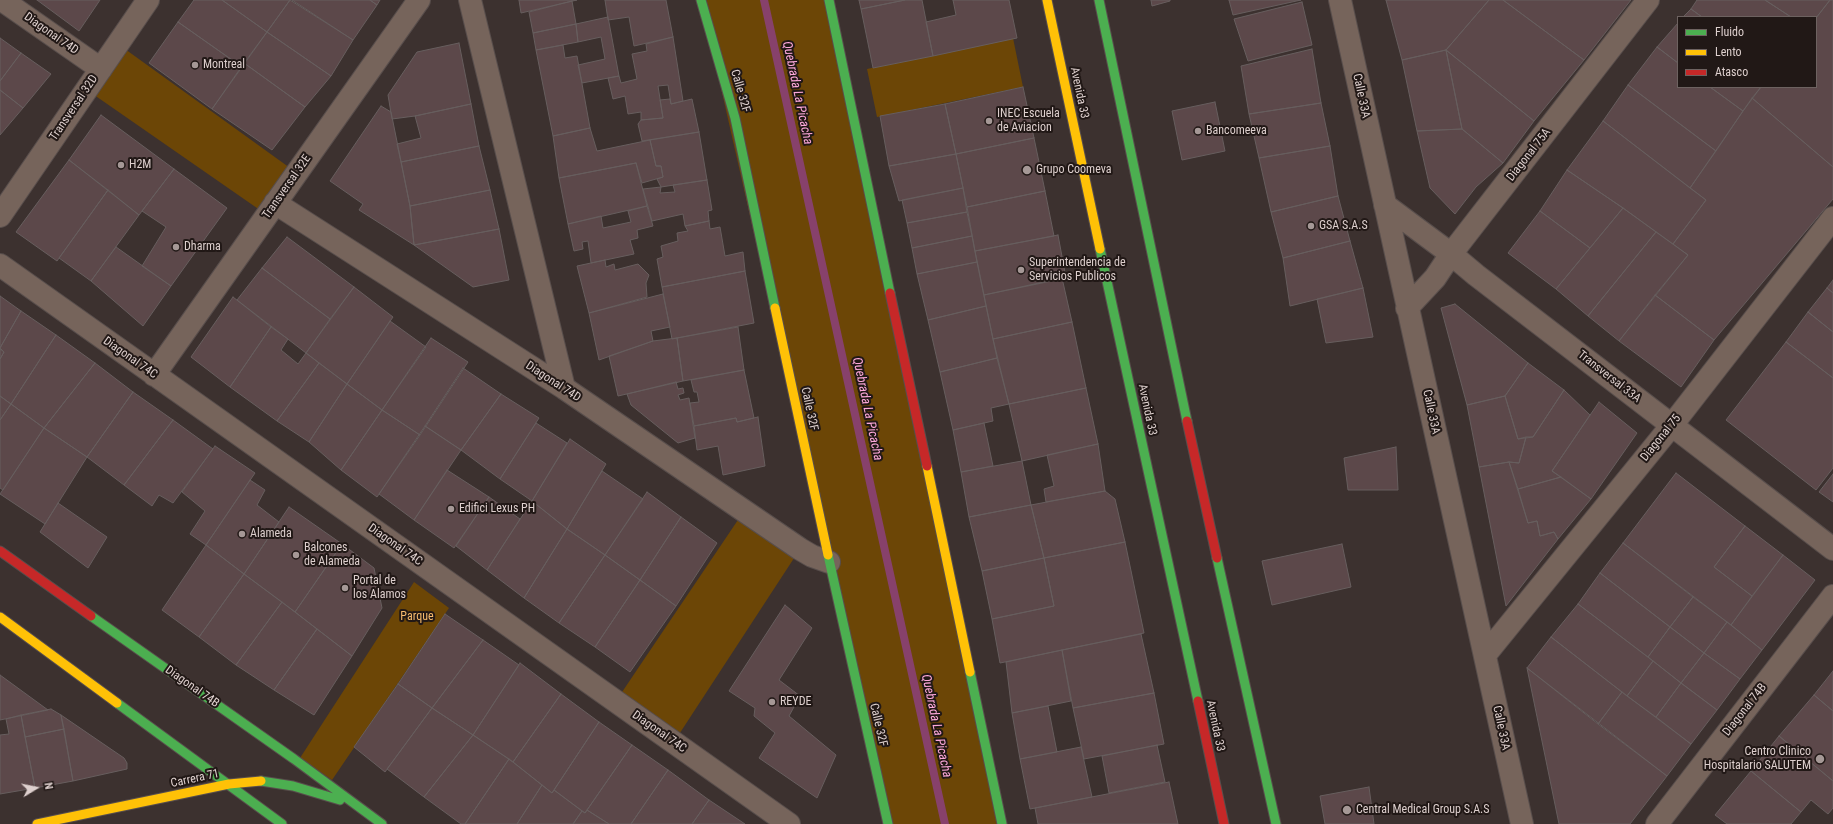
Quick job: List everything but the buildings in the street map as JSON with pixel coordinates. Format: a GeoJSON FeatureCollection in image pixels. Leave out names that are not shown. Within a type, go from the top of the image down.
{"type":"FeatureCollection","features":[{"type":"Feature","properties":{"kind":"main road","name":"Calle 32F"},"geometry":{"type":"LineString","coordinates":[[701,0],[736,118],[829,562],[888,824]]}},
{"type":"Feature","properties":{"kind":"main road"},"geometry":{"type":"LineString","coordinates":[[829,0],[1002,824]]}},
{"type":"Feature","properties":{"kind":"main road","name":"Avenida 33"},"geometry":{"type":"LineString","coordinates":[[1047,0],[1224,824]]}},
{"type":"Feature","properties":{"kind":"main road"},"geometry":{"type":"LineString","coordinates":[[1099,0],[1206,509],[1276,824]]}},
{"type":"Feature","properties":{"kind":"main road","name":"Diagonal 74B"},"geometry":{"type":"LineString","coordinates":[[0,551],[382,824]]}},
{"type":"Feature","properties":{"kind":"main road"},"geometry":{"type":"LineString","coordinates":[[0,617],[282,824]]}},
{"type":"Feature","properties":{"kind":"main road"},"geometry":{"type":"LineString","coordinates":[[1205,739],[1215,824]]}},
{"type":"Feature","properties":{"kind":"main road","name":"Carrera 71"},"geometry":{"type":"LineString","coordinates":[[37,824],[229,784],[258,780],[274,781],[357,805]]}},
{"type":"Feature","properties":{"kind":"main road"},"geometry":{"type":"LineString","coordinates":[[1266,781],[1280,824]]}},
{"type":"Feature","properties":{"kind":"street","name":"Diagonal 74D"},"geometry":{"type":"LineString","coordinates":[[2,0],[100,69]]}},
{"type":"Feature","properties":{"kind":"street","name":"Transversal 32D"},"geometry":{"type":"LineString","coordinates":[[0,216],[148,0]]}},
{"type":"Feature","properties":{"kind":"street","name":"Transversal 32E"},"geometry":{"type":"LineString","coordinates":[[154,375],[419,0]]}},
{"type":"Feature","properties":{"kind":"street"},"geometry":{"type":"LineString","coordinates":[[470,0],[564,388]]}},
{"type":"Feature","properties":{"kind":"street","name":"Calle 33A"},"geometry":{"type":"LineString","coordinates":[[1340,0],[1522,824]]}},
{"type":"Feature","properties":{"kind":"street","name":"Diagonal 75A"},"geometry":{"type":"LineString","coordinates":[[1407,308],[1435,278],[1451,254],[1648,0]]}},
{"type":"Feature","properties":{"kind":"street","name":"Diagonal 74D"},"geometry":{"type":"LineString","coordinates":[[276,204],[564,388],[800,549],[812,556],[829,562]]}},
{"type":"Feature","properties":{"kind":"street","name":"Transversal 33A"},"geometry":{"type":"LineString","coordinates":[[1385,205],[1451,254],[1833,549]]}},
{"type":"Feature","properties":{"kind":"street","name":"Diagonal 75"},"geometry":{"type":"LineString","coordinates":[[1485,655],[1672,425],[1833,218]]}},
{"type":"Feature","properties":{"kind":"street","name":"Diagonal 74C"},"geometry":{"type":"LineString","coordinates":[[0,266],[789,824]]}},
{"type":"Feature","properties":{"kind":"street","name":"Diagonal 74B"},"geometry":{"type":"LineString","coordinates":[[1657,824],[1833,596]]}},
{"type":"Feature","properties":{"kind":"green space"},"geometry":{"type":"Polygon","coordinates":[[[701,0],[829,0],[1002,824],[888,824],[701,0]]]}},
{"type":"Feature","properties":{"kind":"green space"},"geometry":{"type":"Polygon","coordinates":[[[1013,38],[1023,87],[877,117],[867,69],[1013,38]]]}},
{"type":"Feature","properties":{"kind":"green space"},"geometry":{"type":"Polygon","coordinates":[[[118,44],[297,173],[267,215],[87,90],[118,44]]]}},
{"type":"Feature","properties":{"kind":"green space"},"geometry":{"type":"Polygon","coordinates":[[[744,511],[800,549],[674,742],[616,701],[744,511]]]}},
{"type":"Feature","properties":{"kind":"green space","name":"Parque"},"geometry":{"type":"Polygon","coordinates":[[[414,582],[449,608],[332,780],[300,758],[414,582]]]}},
{"type":"Feature","properties":{"kind":"waterway","name":"Quebrada La Picacha"},"geometry":{"type":"LineString","coordinates":[[764,0],[945,824]]}},
{"type":"Feature","properties":{"kind":"traffic: fast"},"geometry":{"type":"LineString","coordinates":[[701,0],[735,118],[775,308]]}},
{"type":"Feature","properties":{"kind":"traffic: fast"},"geometry":{"type":"LineString","coordinates":[[829,0],[890,293]]}},
{"type":"Feature","properties":{"kind":"traffic: fast"},"geometry":{"type":"LineString","coordinates":[[1099,0],[1187,421]]}},
{"type":"Feature","properties":{"kind":"traffic: fast"},"geometry":{"type":"LineString","coordinates":[[1100,249],[1198,701]]}},
{"type":"Feature","properties":{"kind":"traffic: fast"},"geometry":{"type":"LineString","coordinates":[[828,555],[888,824]]}},
{"type":"Feature","properties":{"kind":"traffic: fast"},"geometry":{"type":"LineString","coordinates":[[1217,558],[1276,824]]}},
{"type":"Feature","properties":{"kind":"traffic: fast"},"geometry":{"type":"LineString","coordinates":[[91,616],[294,759],[382,824]]}},
{"type":"Feature","properties":{"kind":"traffic: fast"},"geometry":{"type":"LineString","coordinates":[[970,672],[1002,824]]}},
{"type":"Feature","properties":{"kind":"traffic: fast"},"geometry":{"type":"LineString","coordinates":[[117,703],[282,824]]}},
{"type":"Feature","properties":{"kind":"traffic: fast"},"geometry":{"type":"LineString","coordinates":[[261,781],[293,786],[340,800]]}},
{"type":"Feature","properties":{"kind":"traffic: slow"},"geometry":{"type":"LineString","coordinates":[[1047,0],[1100,249]]}},
{"type":"Feature","properties":{"kind":"traffic: slow"},"geometry":{"type":"LineString","coordinates":[[775,308],[828,555]]}},
{"type":"Feature","properties":{"kind":"traffic: slow"},"geometry":{"type":"LineString","coordinates":[[927,466],[970,672]]}},
{"type":"Feature","properties":{"kind":"traffic: slow"},"geometry":{"type":"LineString","coordinates":[[0,617],[117,703]]}},
{"type":"Feature","properties":{"kind":"traffic: slow"},"geometry":{"type":"LineString","coordinates":[[37,824],[229,784],[261,781]]}},
{"type":"Feature","properties":{"kind":"traffic: jam"},"geometry":{"type":"LineString","coordinates":[[890,293],[927,466]]}},
{"type":"Feature","properties":{"kind":"traffic: jam"},"geometry":{"type":"LineString","coordinates":[[1187,421],[1217,558]]}},
{"type":"Feature","properties":{"kind":"traffic: jam"},"geometry":{"type":"LineString","coordinates":[[0,551],[91,616]]}},
{"type":"Feature","properties":{"kind":"traffic: jam"},"geometry":{"type":"LineString","coordinates":[[1198,701],[1224,824]]}},
{"type":"Feature","properties":{"kind":"place","name":"Montreal"},"geometry":{"type":"Point","coordinates":[195,65]}},
{"type":"Feature","properties":{"kind":"place","name":"INEC Escuela de Aviacion"},"geometry":{"type":"Point","coordinates":[989,121]}},
{"type":"Feature","properties":{"kind":"place","name":"Bancomeeva"},"geometry":{"type":"Point","coordinates":[1198,131]}},
{"type":"Feature","properties":{"kind":"place","name":"H2M"},"geometry":{"type":"Point","coordinates":[121,165]}},
{"type":"Feature","properties":{"kind":"place","name":"Grupo Coomeva"},"geometry":{"type":"Point","coordinates":[1027,170]}},
{"type":"Feature","properties":{"kind":"place","name":"GSA S.A.S"},"geometry":{"type":"Point","coordinates":[1311,226]}},
{"type":"Feature","properties":{"kind":"place","name":"Dharma"},"geometry":{"type":"Point","coordinates":[176,247]}},
{"type":"Feature","properties":{"kind":"place","name":"Superintendencia de Servicios Publicos"},"geometry":{"type":"Point","coordinates":[1021,270]}},
{"type":"Feature","properties":{"kind":"place","name":"Edifici Lexus PH"},"geometry":{"type":"Point","coordinates":[451,509]}},
{"type":"Feature","properties":{"kind":"place","name":"Alameda"},"geometry":{"type":"Point","coordinates":[242,534]}},
{"type":"Feature","properties":{"kind":"place","name":"Balcones de Alameda"},"geometry":{"type":"Point","coordinates":[296,555]}},
{"type":"Feature","properties":{"kind":"place","name":"Portal de los Alamos"},"geometry":{"type":"Point","coordinates":[345,588]}},
{"type":"Feature","properties":{"kind":"place","name":"REYDE"},"geometry":{"type":"Point","coordinates":[772,702]}},
{"type":"Feature","properties":{"kind":"place","name":"Centro Clinico Hospitalario SALUTEM"},"geometry":{"type":"Point","coordinates":[1820,759]}},
{"type":"Feature","properties":{"kind":"place","name":"Central Medical Group S.A.S"},"geometry":{"type":"Point","coordinates":[1347,810]}}]}
